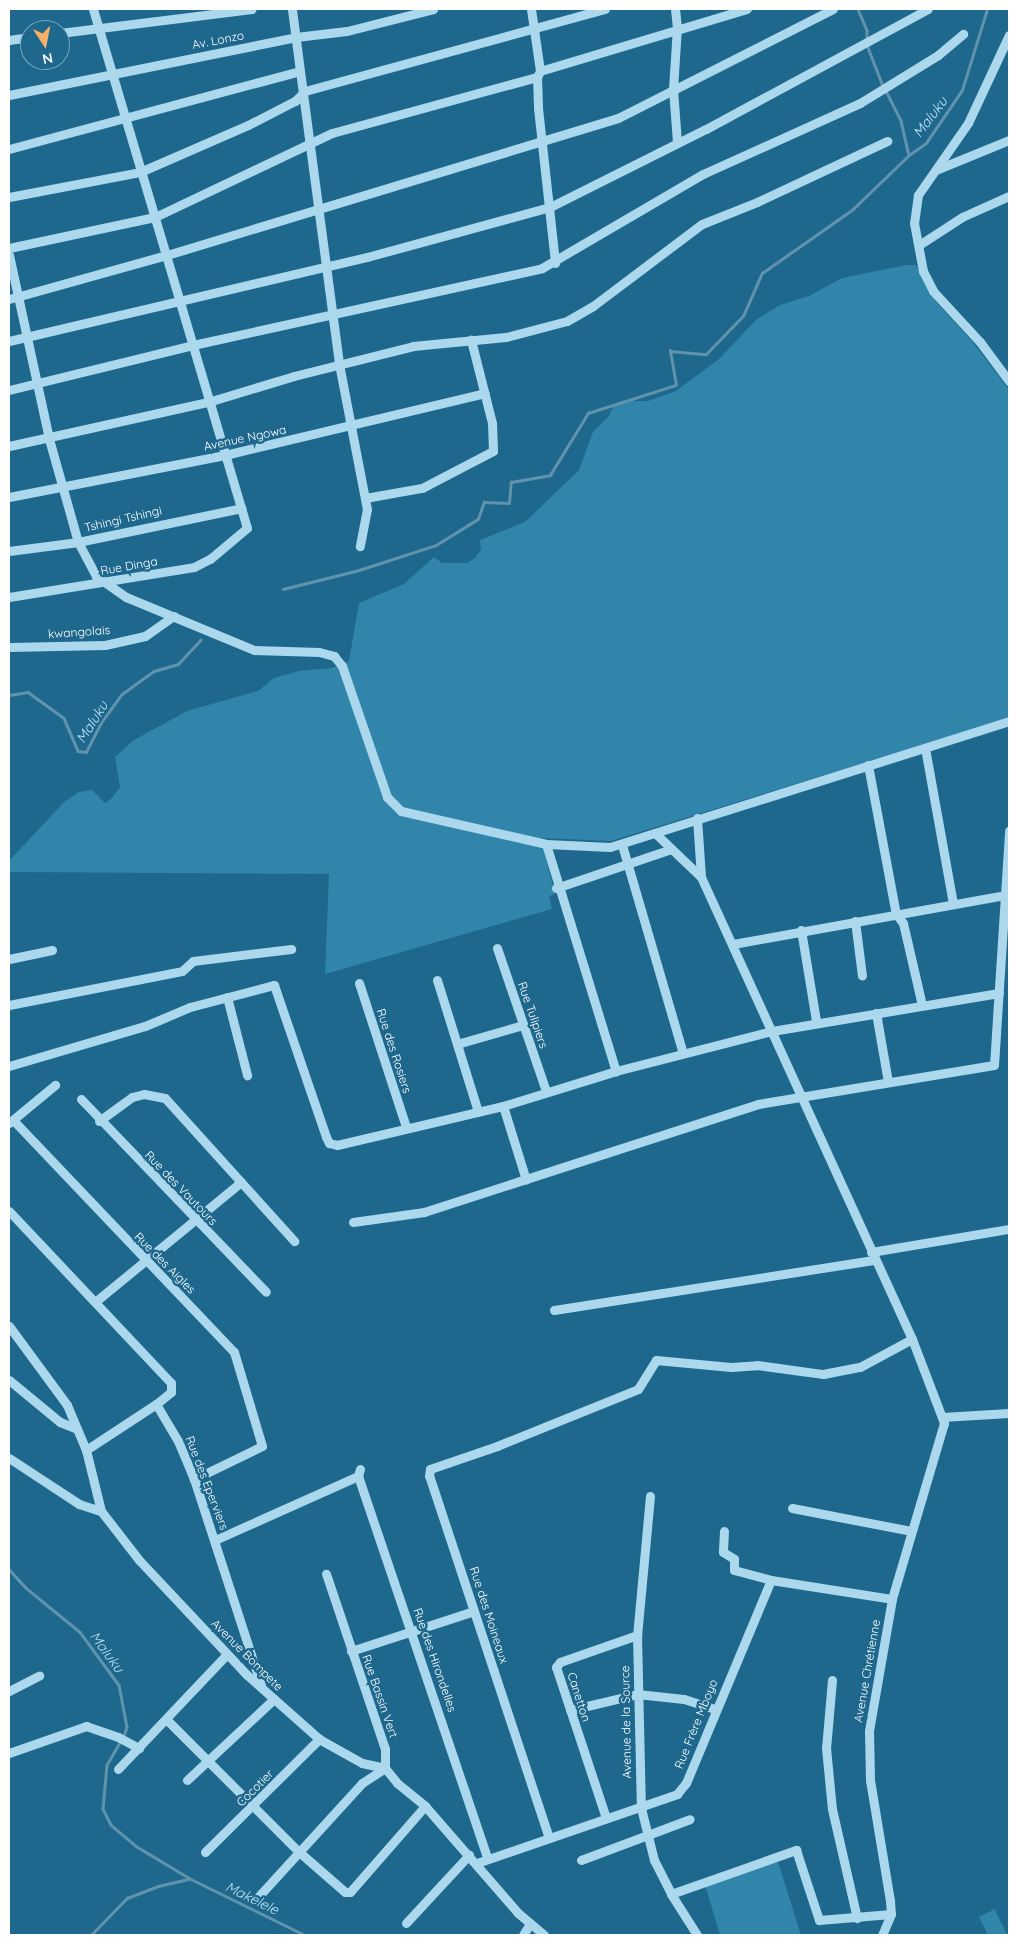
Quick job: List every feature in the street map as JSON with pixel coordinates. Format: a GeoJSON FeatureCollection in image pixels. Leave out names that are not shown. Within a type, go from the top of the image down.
{"type":"FeatureCollection","features":[{"type":"Feature","properties":{"kind":"street"},"geometry":{"type":"LineString","coordinates":[[93,9],[140,172],[167,255],[208,402],[242,508]]}},
{"type":"Feature","properties":{"kind":"street"},"geometry":{"type":"LineString","coordinates":[[70,32],[252,9]]}},
{"type":"Feature","properties":{"kind":"street"},"geometry":{"type":"LineString","coordinates":[[292,9],[300,71],[305,91],[339,364],[366,498],[367,523],[360,546]]}},
{"type":"Feature","properties":{"kind":"street","name":"Av. Lonzo"},"geometry":{"type":"LineString","coordinates":[[9,95],[296,37],[347,31],[433,9]]}},
{"type":"Feature","properties":{"kind":"street"},"geometry":{"type":"LineString","coordinates":[[532,9],[539,74],[542,138],[555,262]]}},
{"type":"Feature","properties":{"kind":"street"},"geometry":{"type":"LineString","coordinates":[[9,197],[140,172],[248,125],[295,101],[305,91],[534,30],[605,9]]}},
{"type":"Feature","properties":{"kind":"street"},"geometry":{"type":"LineString","coordinates":[[674,9],[673,89],[677,142]]}},
{"type":"Feature","properties":{"kind":"street"},"geometry":{"type":"LineString","coordinates":[[9,248],[155,217],[310,142],[539,74],[747,9]]}},
{"type":"Feature","properties":{"kind":"street"},"geometry":{"type":"LineString","coordinates":[[14,298],[167,255],[542,138],[618,118],[833,9]]}},
{"type":"Feature","properties":{"kind":"street"},"geometry":{"type":"LineString","coordinates":[[9,341],[327,266],[550,207],[928,9]]}},
{"type":"Feature","properties":{"kind":"street"},"geometry":{"type":"LineString","coordinates":[[9,390],[193,344],[542,268],[703,174],[860,102],[938,56],[963,34]]}},
{"type":"Feature","properties":{"kind":"street"},"geometry":{"type":"LineString","coordinates":[[1009,36],[968,123],[918,195],[914,209],[923,270],[933,291],[980,342],[1009,381]]}},
{"type":"Feature","properties":{"kind":"street"},"geometry":{"type":"LineString","coordinates":[[9,149],[300,71]]}},
{"type":"Feature","properties":{"kind":"street"},"geometry":{"type":"LineString","coordinates":[[937,169],[1009,140]]}},
{"type":"Feature","properties":{"kind":"street"},"geometry":{"type":"LineString","coordinates":[[9,446],[49,439],[208,402],[339,364],[413,346],[506,337],[568,321],[593,306],[702,224],[757,202],[886,141]]}},
{"type":"Feature","properties":{"kind":"street"},"geometry":{"type":"LineString","coordinates":[[919,245],[962,216],[1009,196]]}},
{"type":"Feature","properties":{"kind":"street"},"geometry":{"type":"LineString","coordinates":[[9,255],[14,298],[26,337],[49,439],[78,542],[90,566],[103,584],[206,631],[261,652],[325,653],[338,659],[387,798],[395,808],[546,844],[586,849],[622,845],[697,818],[1009,721]]}},
{"type":"Feature","properties":{"kind":"street"},"geometry":{"type":"LineString","coordinates":[[366,498],[422,488],[490,455],[495,446],[485,393],[471,340]]}},
{"type":"Feature","properties":{"kind":"street","name":"Avenue Ngowa"},"geometry":{"type":"LineString","coordinates":[[9,498],[64,489],[225,455],[485,393]]}},
{"type":"Feature","properties":{"kind":"street","name":"Rue Dinga"},"geometry":{"type":"LineString","coordinates":[[9,596],[103,584],[200,565],[243,533],[247,523],[242,508]]}},
{"type":"Feature","properties":{"kind":"street","name":"Tshingi Tshingi"},"geometry":{"type":"LineString","coordinates":[[9,551],[78,542],[242,508]]}},
{"type":"Feature","properties":{"kind":"street","name":"kwangolais"},"geometry":{"type":"LineString","coordinates":[[9,647],[104,645],[150,634],[174,616]]}},
{"type":"Feature","properties":{"kind":"street"},"geometry":{"type":"LineString","coordinates":[[925,748],[954,903]]}},
{"type":"Feature","properties":{"kind":"street"},"geometry":{"type":"LineString","coordinates":[[868,765],[896,914],[903,923],[922,1005]]}},
{"type":"Feature","properties":{"kind":"street"},"geometry":{"type":"LineString","coordinates":[[697,818],[701,877]]}},
{"type":"Feature","properties":{"kind":"street"},"geometry":{"type":"LineString","coordinates":[[353,1222],[424,1212],[753,1106],[802,1095],[994,1065],[1009,830]]}},
{"type":"Feature","properties":{"kind":"street"},"geometry":{"type":"LineString","coordinates":[[655,833],[701,877],[912,1339],[942,1416],[1009,1413]]}},
{"type":"Feature","properties":{"kind":"street"},"geometry":{"type":"LineString","coordinates":[[546,844],[556,888],[616,1071]]}},
{"type":"Feature","properties":{"kind":"street"},"geometry":{"type":"LineString","coordinates":[[622,845],[683,1053]]}},
{"type":"Feature","properties":{"kind":"street"},"geometry":{"type":"LineString","coordinates":[[556,888],[671,849]]}},
{"type":"Feature","properties":{"kind":"street"},"geometry":{"type":"LineString","coordinates":[[733,944],[954,903],[1005,896]]}},
{"type":"Feature","properties":{"kind":"street"},"geometry":{"type":"LineString","coordinates":[[854,921],[862,976]]}},
{"type":"Feature","properties":{"kind":"street"},"geometry":{"type":"LineString","coordinates":[[802,930],[816,1021]]}},
{"type":"Feature","properties":{"kind":"street","name":"Rue Tulipiers"},"geometry":{"type":"LineString","coordinates":[[497,948],[546,1091]]}},
{"type":"Feature","properties":{"kind":"street"},"geometry":{"type":"LineString","coordinates":[[9,1005],[182,972],[193,962],[291,949]]}},
{"type":"Feature","properties":{"kind":"street"},"geometry":{"type":"LineString","coordinates":[[9,959],[52,950]]}},
{"type":"Feature","properties":{"kind":"street"},"geometry":{"type":"LineString","coordinates":[[437,980],[478,1112]]}},
{"type":"Feature","properties":{"kind":"street"},"geometry":{"type":"LineString","coordinates":[[9,1066],[146,1026],[270,984],[277,987],[329,1143],[337,1145],[377,1138],[406,1127],[503,1106],[546,1091],[616,1071],[772,1031],[816,1021],[999,993]]}},
{"type":"Feature","properties":{"kind":"street","name":"Rue des Rosiers"},"geometry":{"type":"LineString","coordinates":[[359,984],[406,1127]]}},
{"type":"Feature","properties":{"kind":"street"},"geometry":{"type":"LineString","coordinates":[[227,997],[247,1075]]}},
{"type":"Feature","properties":{"kind":"street"},"geometry":{"type":"LineString","coordinates":[[876,1013],[888,1082]]}},
{"type":"Feature","properties":{"kind":"street"},"geometry":{"type":"LineString","coordinates":[[457,1044],[523,1025]]}},
{"type":"Feature","properties":{"kind":"street"},"geometry":{"type":"LineString","coordinates":[[11,1121],[55,1085]]}},
{"type":"Feature","properties":{"kind":"street"},"geometry":{"type":"LineString","coordinates":[[99,1120],[132,1097],[144,1094],[165,1098],[294,1241]]}},
{"type":"Feature","properties":{"kind":"street","name":"Rue des Vautours"},"geometry":{"type":"LineString","coordinates":[[81,1099],[193,1219],[266,1292]]}},
{"type":"Feature","properties":{"kind":"street"},"geometry":{"type":"LineString","coordinates":[[503,1106],[526,1180]]}},
{"type":"Feature","properties":{"kind":"street","name":"Rue des Aigles"},"geometry":{"type":"LineString","coordinates":[[11,1121],[234,1352],[262,1444],[259,1450],[194,1479]]}},
{"type":"Feature","properties":{"kind":"street"},"geometry":{"type":"LineString","coordinates":[[95,1302],[193,1219],[241,1182]]}},
{"type":"Feature","properties":{"kind":"street"},"geometry":{"type":"LineString","coordinates":[[9,1211],[171,1383],[171,1392],[156,1404],[86,1450]]}},
{"type":"Feature","properties":{"kind":"street"},"geometry":{"type":"LineString","coordinates":[[554,1310],[873,1256],[1009,1229]]}},
{"type":"Feature","properties":{"kind":"street","name":"Avenue Bompete"},"geometry":{"type":"LineString","coordinates":[[10,1332],[66,1405],[86,1450],[102,1512],[139,1560],[227,1654],[319,1739],[362,1763],[385,1768]]}},
{"type":"Feature","properties":{"kind":"street","name":"Rue des Moineaux"},"geometry":{"type":"LineString","coordinates":[[549,1838],[429,1472],[435,1466],[498,1446],[638,1389],[656,1360],[731,1367],[757,1365],[823,1374],[860,1367],[912,1339]]}},
{"type":"Feature","properties":{"kind":"street"},"geometry":{"type":"LineString","coordinates":[[9,1380],[60,1422],[77,1429]]}},
{"type":"Feature","properties":{"kind":"street","name":"Rue des Eperviers"},"geometry":{"type":"LineString","coordinates":[[156,1404],[178,1441],[194,1479],[261,1685]]}},
{"type":"Feature","properties":{"kind":"street","name":"Avenue Chrétienne"},"geometry":{"type":"LineString","coordinates":[[882,1935],[890,1914],[870,1780],[869,1742],[892,1599],[940,1442],[942,1416]]}},
{"type":"Feature","properties":{"kind":"street"},"geometry":{"type":"LineString","coordinates":[[9,1458],[79,1504],[102,1512]]}},
{"type":"Feature","properties":{"kind":"street","name":"Rue des Hirondelles"},"geometry":{"type":"LineString","coordinates":[[215,1540],[359,1472],[488,1859]]}},
{"type":"Feature","properties":{"kind":"street","name":"Avenue de la Source"},"geometry":{"type":"LineString","coordinates":[[650,1496],[637,1635],[641,1808],[646,1837],[671,1894],[698,1935]]}},
{"type":"Feature","properties":{"kind":"street"},"geometry":{"type":"LineString","coordinates":[[792,1508],[911,1532]]}},
{"type":"Feature","properties":{"kind":"street"},"geometry":{"type":"LineString","coordinates":[[724,1531],[722,1552],[734,1559],[734,1570],[771,1580],[892,1599]]}},
{"type":"Feature","properties":{"kind":"street","name":"Rue Bassin Vert"},"geometry":{"type":"LineString","coordinates":[[326,1574],[385,1749],[385,1768]]}},
{"type":"Feature","properties":{"kind":"street","name":"Rue Frère Mboyo"},"geometry":{"type":"LineString","coordinates":[[477,1863],[606,1818],[641,1808],[682,1789],[771,1580]]}},
{"type":"Feature","properties":{"kind":"street"},"geometry":{"type":"LineString","coordinates":[[351,1651],[474,1611]]}},
{"type":"Feature","properties":{"kind":"street","name":"Canetton"},"geometry":{"type":"LineString","coordinates":[[606,1818],[570,1710],[557,1664],[637,1635]]}},
{"type":"Feature","properties":{"kind":"street"},"geometry":{"type":"LineString","coordinates":[[118,1769],[167,1720],[227,1654]]}},
{"type":"Feature","properties":{"kind":"street"},"geometry":{"type":"LineString","coordinates":[[9,1691],[38,1676]]}},
{"type":"Feature","properties":{"kind":"street"},"geometry":{"type":"LineString","coordinates":[[832,1680],[826,1748],[832,1809],[857,1918]]}},
{"type":"Feature","properties":{"kind":"street"},"geometry":{"type":"LineString","coordinates":[[570,1710],[637,1694],[684,1699],[715,1709]]}},
{"type":"Feature","properties":{"kind":"street"},"geometry":{"type":"LineString","coordinates":[[187,1780],[274,1699]]}},
{"type":"Feature","properties":{"kind":"street"},"geometry":{"type":"LineString","coordinates":[[167,1720],[298,1851],[348,1893],[425,1806]]}},
{"type":"Feature","properties":{"kind":"street"},"geometry":{"type":"LineString","coordinates":[[9,1753],[81,1727],[91,1726],[139,1748]]}},
{"type":"Feature","properties":{"kind":"street","name":"Cocotier"},"geometry":{"type":"LineString","coordinates":[[206,1852],[255,1806],[319,1739]]}},
{"type":"Feature","properties":{"kind":"street"},"geometry":{"type":"LineString","coordinates":[[258,1897],[362,1783],[385,1768],[397,1783],[425,1806],[530,1924],[544,1935]]}},
{"type":"Feature","properties":{"kind":"street"},"geometry":{"type":"LineString","coordinates":[[581,1860],[690,1819]]}},
{"type":"Feature","properties":{"kind":"street"},"geometry":{"type":"LineString","coordinates":[[671,1894],[796,1850],[819,1920],[890,1914]]}},
{"type":"Feature","properties":{"kind":"street"},"geometry":{"type":"LineString","coordinates":[[406,1922],[468,1855]]}},
{"type":"Feature","properties":{"kind":"street"},"geometry":{"type":"LineString","coordinates":[[523,1935],[530,1924]]}},
{"type":"Feature","properties":{"kind":"shaded area"},"geometry":{"type":"Polygon","coordinates":[[[907,265],[916,265],[936,302],[972,341],[1009,390],[1009,718],[611,841],[541,838],[555,894],[549,896],[552,909],[325,974],[329,874],[9,872],[9,861],[64,802],[79,792],[92,790],[105,803],[112,798],[120,787],[115,757],[134,740],[187,711],[258,691],[274,678],[299,671],[332,668],[349,661],[359,603],[404,584],[434,557],[442,563],[467,563],[475,558],[481,549],[480,540],[525,522],[579,470],[593,432],[609,416],[614,405],[621,401],[648,401],[676,391],[719,359],[757,319],[780,305],[809,296],[842,278],[907,265]]]}},
{"type":"Feature","properties":{"kind":"shaded area"},"geometry":{"type":"Polygon","coordinates":[[[778,1862],[801,1935],[720,1935],[705,1885],[778,1862]]]}},
{"type":"Feature","properties":{"kind":"shaded area"},"geometry":{"type":"Polygon","coordinates":[[[995,1909],[1007,1935],[988,1935],[979,1917],[995,1909]]]}},
{"type":"Feature","properties":{"kind":"waterway"},"geometry":{"type":"LineString","coordinates":[[858,9],[867,30],[867,39]]}},
{"type":"Feature","properties":{"kind":"waterway"},"geometry":{"type":"LineString","coordinates":[[283,589],[359,570],[436,545],[478,519],[484,502],[509,503],[511,482],[550,475],[588,413],[676,385],[670,351],[706,354],[743,316],[762,273],[852,210],[909,155],[926,143],[962,90],[987,9]]}},
{"type":"Feature","properties":{"kind":"waterway"},"geometry":{"type":"LineString","coordinates":[[867,45],[883,86]]}},
{"type":"Feature","properties":{"kind":"waterway"},"geometry":{"type":"LineString","coordinates":[[886,91],[901,121],[909,155]]}},
{"type":"Feature","properties":{"kind":"waterway","name":"Maluku"},"geometry":{"type":"LineString","coordinates":[[9,695],[28,692],[64,718],[78,751],[86,752],[100,724],[122,694],[154,671],[178,664],[200,640]]}},
{"type":"Feature","properties":{"kind":"waterway","name":"Maluku"},"geometry":{"type":"LineString","coordinates":[[9,1569],[25,1587],[80,1632],[119,1685],[127,1727],[124,1736]]}},
{"type":"Feature","properties":{"kind":"waterway","name":"Maluku"},"geometry":{"type":"LineString","coordinates":[[121,1741],[107,1765],[103,1809],[111,1825],[136,1846],[191,1879],[305,1935]]}},
{"type":"Feature","properties":{"kind":"waterway"},"geometry":{"type":"LineString","coordinates":[[91,1935],[127,1898],[158,1886],[189,1879]]}},
{"type":"Feature","properties":{"kind":"water label","name":"Makelele"},"geometry":{"type":"Point","coordinates":[252,1898]}}]}
